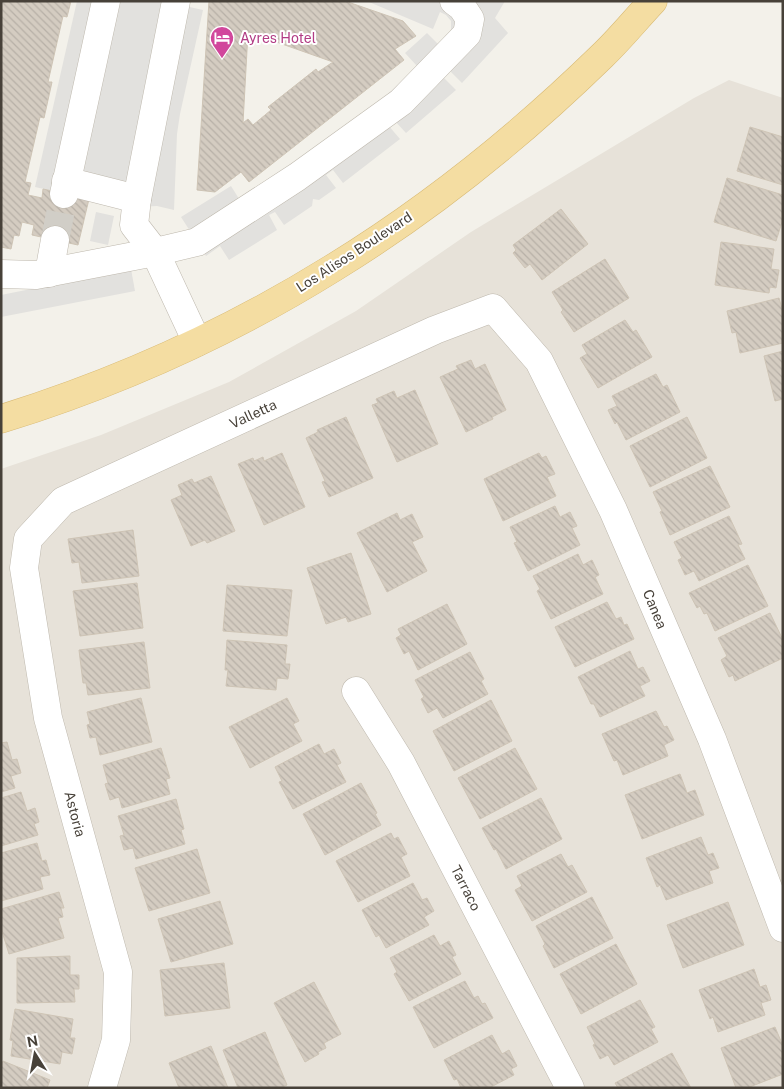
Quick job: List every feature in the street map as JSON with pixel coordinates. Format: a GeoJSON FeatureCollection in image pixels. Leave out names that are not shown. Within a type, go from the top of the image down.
{"type":"FeatureCollection","features":[{"type":"Feature","properties":{"kind":"main road","name":"Los Alisos Boulevard"},"geometry":{"type":"LineString","coordinates":[[1,419],[47,405],[107,382],[197,342],[268,306],[334,268],[399,224],[492,153],[603,55],[653,1]]}},
{"type":"Feature","properties":{"kind":"street"},"geometry":{"type":"LineString","coordinates":[[106,1],[65,187],[137,198]]}},
{"type":"Feature","properties":{"kind":"street"},"geometry":{"type":"LineString","coordinates":[[176,1],[137,198],[134,224],[155,252],[197,342]]}},
{"type":"Feature","properties":{"kind":"street"},"geometry":{"type":"LineString","coordinates":[[1,274],[36,275],[49,273],[197,242],[297,177],[401,102],[467,34],[470,19],[462,7],[454,1]]}},
{"type":"Feature","properties":{"kind":"street"},"geometry":{"type":"LineString","coordinates":[[49,273],[55,240]]}},
{"type":"Feature","properties":{"kind":"street","name":"Valletta"},"geometry":{"type":"LineString","coordinates":[[28,539],[63,502],[435,330],[493,308]]}},
{"type":"Feature","properties":{"kind":"street","name":"Canea"},"geometry":{"type":"LineString","coordinates":[[493,308],[540,361],[613,510],[712,739],[783,928]]}},
{"type":"Feature","properties":{"kind":"street","name":"Astoria"},"geometry":{"type":"LineString","coordinates":[[28,539],[24,568],[48,718],[118,972],[116,1040],[102,1088]]}},
{"type":"Feature","properties":{"kind":"street","name":"Tarraco"},"geometry":{"type":"LineString","coordinates":[[356,691],[401,763],[570,1088]]}},
{"type":"Feature","properties":{"kind":"shaded area"},"geometry":{"type":"Polygon","coordinates":[[[77,1],[186,1],[185,6],[203,10],[177,134],[174,210],[157,206],[116,208],[88,201],[88,199],[35,187],[77,1]]]}},
{"type":"Feature","properties":{"kind":"shaded area"},"geometry":{"type":"Polygon","coordinates":[[[369,1],[505,1],[495,18],[508,33],[462,83],[450,71],[443,77],[456,90],[406,133],[394,120],[388,125],[400,139],[343,183],[333,170],[326,175],[336,188],[319,200],[313,199],[312,206],[284,225],[275,212],[269,215],[277,230],[229,260],[220,246],[206,256],[181,217],[231,186],[241,202],[385,97],[417,66],[405,53],[427,33],[439,45],[451,29],[451,21],[440,12],[433,29],[369,1]]]}},
{"type":"Feature","properties":{"kind":"shaded area"},"geometry":{"type":"Polygon","coordinates":[[[729,80],[783,98],[783,1088],[1,1088],[1,469],[101,435],[229,382],[356,311],[471,232],[694,98],[729,80]]]}},
{"type":"Feature","properties":{"kind":"shaded area"},"geometry":{"type":"Polygon","coordinates":[[[96,212],[114,216],[108,245],[90,241],[96,212]]]}},
{"type":"Feature","properties":{"kind":"shaded area"},"geometry":{"type":"Polygon","coordinates":[[[131,269],[135,291],[1,317],[1,295],[131,269]]]}},
{"type":"Feature","properties":{"kind":"building"},"geometry":{"type":"Polygon","coordinates":[[[1,1],[71,1],[67,17],[63,16],[48,82],[52,82],[44,118],[40,117],[25,182],[31,183],[28,195],[42,198],[43,189],[89,199],[78,245],[32,235],[34,225],[22,222],[19,236],[14,235],[11,249],[1,247],[1,1]]]}},
{"type":"Feature","properties":{"kind":"building"},"geometry":{"type":"Polygon","coordinates":[[[209,1],[345,1],[403,21],[416,36],[395,49],[404,60],[249,182],[241,172],[215,192],[197,190],[209,1]],[[248,32],[243,123],[248,119],[253,125],[271,110],[268,107],[316,69],[318,72],[333,62],[248,32]]]}},
{"type":"Feature","properties":{"kind":"building"},"geometry":{"type":"Polygon","coordinates":[[[750,127],[783,137],[783,185],[737,171],[750,127]]]}},
{"type":"Feature","properties":{"kind":"building"},"geometry":{"type":"Polygon","coordinates":[[[727,178],[783,195],[783,219],[776,241],[714,222],[727,178]]]}},
{"type":"Feature","properties":{"kind":"building"},"geometry":{"type":"Polygon","coordinates":[[[561,209],[588,244],[542,280],[530,264],[525,268],[513,253],[516,250],[513,245],[561,209]]]}},
{"type":"Feature","properties":{"kind":"building"},"geometry":{"type":"Polygon","coordinates":[[[721,242],[774,249],[771,269],[779,270],[776,288],[770,287],[769,293],[715,285],[721,242]]]}},
{"type":"Feature","properties":{"kind":"building"},"geometry":{"type":"Polygon","coordinates":[[[605,259],[629,298],[574,332],[561,312],[563,310],[552,292],[605,259]]]}},
{"type":"Feature","properties":{"kind":"building"},"geometry":{"type":"Polygon","coordinates":[[[779,298],[783,312],[783,343],[740,353],[736,332],[732,333],[727,311],[779,298]]]}},
{"type":"Feature","properties":{"kind":"building"},"geometry":{"type":"Polygon","coordinates":[[[625,320],[633,332],[636,330],[652,357],[598,388],[580,358],[587,354],[582,345],[625,320]]]}},
{"type":"Feature","properties":{"kind":"building"},"geometry":{"type":"Polygon","coordinates":[[[783,351],[783,399],[775,401],[764,356],[783,351]]]}},
{"type":"Feature","properties":{"kind":"building"},"geometry":{"type":"Polygon","coordinates":[[[471,360],[475,369],[485,364],[506,410],[492,417],[493,419],[466,432],[440,377],[458,369],[456,366],[471,360]]]}},
{"type":"Feature","properties":{"kind":"building"},"geometry":{"type":"Polygon","coordinates":[[[656,374],[663,387],[667,385],[680,412],[626,440],[617,422],[615,424],[608,410],[617,406],[612,396],[656,374]]]}},
{"type":"Feature","properties":{"kind":"building"},"geometry":{"type":"Polygon","coordinates":[[[415,390],[438,444],[397,462],[372,405],[378,403],[376,399],[394,391],[397,398],[415,390]]]}},
{"type":"Feature","properties":{"kind":"building"},"geometry":{"type":"Polygon","coordinates":[[[346,417],[373,478],[329,497],[322,482],[325,481],[306,438],[318,432],[317,430],[346,417]]]}},
{"type":"Feature","properties":{"kind":"building"},"geometry":{"type":"Polygon","coordinates":[[[687,417],[707,458],[650,487],[630,446],[687,417]]]}},
{"type":"Feature","properties":{"kind":"building"},"geometry":{"type":"Polygon","coordinates":[[[282,453],[305,507],[264,525],[238,464],[253,458],[254,461],[263,457],[264,461],[282,453]]]}},
{"type":"Feature","properties":{"kind":"building"},"geometry":{"type":"Polygon","coordinates":[[[539,453],[542,458],[546,456],[555,474],[547,477],[556,496],[503,521],[484,479],[539,453]]]}},
{"type":"Feature","properties":{"kind":"building"},"geometry":{"type":"Polygon","coordinates":[[[710,466],[730,507],[670,535],[653,492],[710,466]]]}},
{"type":"Feature","properties":{"kind":"building"},"geometry":{"type":"Polygon","coordinates":[[[211,476],[235,531],[207,543],[205,540],[191,546],[171,500],[182,495],[178,485],[192,479],[194,483],[211,476]]]}},
{"type":"Feature","properties":{"kind":"building"},"geometry":{"type":"Polygon","coordinates":[[[555,506],[560,517],[570,512],[577,526],[572,528],[580,545],[528,571],[514,543],[517,542],[510,527],[555,506]]]}},
{"type":"Feature","properties":{"kind":"building"},"geometry":{"type":"Polygon","coordinates":[[[397,513],[400,520],[412,514],[423,537],[412,542],[427,571],[387,592],[357,533],[397,513]]]}},
{"type":"Feature","properties":{"kind":"building"},"geometry":{"type":"Polygon","coordinates":[[[729,516],[742,544],[738,545],[745,559],[699,581],[694,571],[685,575],[678,560],[682,558],[674,542],[729,516]]]}},
{"type":"Feature","properties":{"kind":"building"},"geometry":{"type":"Polygon","coordinates":[[[133,530],[139,576],[82,583],[79,562],[72,563],[68,539],[133,530]]]}},
{"type":"Feature","properties":{"kind":"building"},"geometry":{"type":"Polygon","coordinates":[[[351,553],[371,614],[348,622],[346,617],[326,624],[307,568],[351,553]]]}},
{"type":"Feature","properties":{"kind":"building"},"geometry":{"type":"Polygon","coordinates":[[[578,554],[583,565],[592,560],[599,575],[595,577],[603,594],[551,619],[537,591],[540,589],[533,576],[578,554]]]}},
{"type":"Feature","properties":{"kind":"building"},"geometry":{"type":"Polygon","coordinates":[[[748,565],[768,606],[715,631],[707,613],[704,614],[700,606],[697,608],[689,593],[748,565]]]}},
{"type":"Feature","properties":{"kind":"building"},"geometry":{"type":"Polygon","coordinates":[[[137,583],[143,628],[80,636],[73,591],[137,583]]]}},
{"type":"Feature","properties":{"kind":"building"},"geometry":{"type":"Polygon","coordinates":[[[227,585],[292,590],[287,636],[223,631],[227,585]]]}},
{"type":"Feature","properties":{"kind":"building"},"geometry":{"type":"Polygon","coordinates":[[[607,602],[616,619],[621,617],[624,625],[627,624],[634,639],[575,667],[555,627],[607,602]]]}},
{"type":"Feature","properties":{"kind":"building"},"geometry":{"type":"Polygon","coordinates":[[[447,604],[467,644],[418,670],[409,651],[404,654],[396,638],[401,635],[398,629],[447,604]]]}},
{"type":"Feature","properties":{"kind":"building"},"geometry":{"type":"Polygon","coordinates":[[[770,613],[783,640],[783,658],[735,681],[733,675],[729,677],[721,660],[727,656],[718,638],[770,613]]]}},
{"type":"Feature","properties":{"kind":"building"},"geometry":{"type":"Polygon","coordinates":[[[227,640],[287,645],[285,664],[290,664],[288,679],[277,678],[276,690],[226,686],[228,670],[225,670],[227,640]]]}},
{"type":"Feature","properties":{"kind":"building"},"geometry":{"type":"Polygon","coordinates":[[[144,642],[150,688],[88,695],[86,683],[83,683],[79,650],[144,642]]]}},
{"type":"Feature","properties":{"kind":"building"},"geometry":{"type":"Polygon","coordinates":[[[630,651],[638,669],[643,667],[650,681],[640,686],[645,696],[600,717],[594,704],[591,704],[578,677],[630,651]]]}},
{"type":"Feature","properties":{"kind":"building"},"geometry":{"type":"Polygon","coordinates":[[[470,652],[484,679],[481,681],[488,694],[443,718],[437,708],[428,713],[421,699],[424,697],[415,680],[470,652]]]}},
{"type":"Feature","properties":{"kind":"building"},"geometry":{"type":"Polygon","coordinates":[[[141,698],[152,742],[100,755],[96,737],[90,738],[87,725],[90,724],[87,712],[141,698]]]}},
{"type":"Feature","properties":{"kind":"building"},"geometry":{"type":"Polygon","coordinates":[[[287,698],[299,721],[293,724],[302,741],[250,768],[229,727],[287,698]]]}},
{"type":"Feature","properties":{"kind":"building"},"geometry":{"type":"Polygon","coordinates":[[[491,700],[512,741],[454,771],[433,731],[491,700]]]}},
{"type":"Feature","properties":{"kind":"building"},"geometry":{"type":"Polygon","coordinates":[[[656,711],[664,727],[667,726],[674,740],[664,745],[668,756],[623,775],[617,760],[614,761],[602,734],[656,711]]]}},
{"type":"Feature","properties":{"kind":"building"},"geometry":{"type":"Polygon","coordinates":[[[7,742],[12,760],[17,759],[21,773],[11,776],[15,788],[1,792],[1,743],[7,742]]]}},
{"type":"Feature","properties":{"kind":"building"},"geometry":{"type":"Polygon","coordinates":[[[319,744],[324,754],[334,749],[341,763],[337,765],[346,782],[293,809],[279,782],[282,781],[275,767],[319,744]]]}},
{"type":"Feature","properties":{"kind":"building"},"geometry":{"type":"Polygon","coordinates":[[[161,748],[170,778],[166,779],[170,794],[122,808],[119,797],[110,800],[105,784],[108,783],[103,765],[161,748]]]}},
{"type":"Feature","properties":{"kind":"building"},"geometry":{"type":"Polygon","coordinates":[[[515,748],[537,789],[480,819],[458,778],[515,748]]]}},
{"type":"Feature","properties":{"kind":"building"},"geometry":{"type":"Polygon","coordinates":[[[680,774],[687,793],[695,790],[704,815],[642,839],[625,795],[680,774]]]}},
{"type":"Feature","properties":{"kind":"building"},"geometry":{"type":"Polygon","coordinates":[[[361,783],[377,813],[375,814],[381,825],[325,855],[303,814],[361,783]]]}},
{"type":"Feature","properties":{"kind":"building"},"geometry":{"type":"Polygon","coordinates":[[[21,792],[27,811],[35,808],[39,822],[34,824],[38,835],[1,846],[1,798],[21,792]]]}},
{"type":"Feature","properties":{"kind":"building"},"geometry":{"type":"Polygon","coordinates":[[[541,798],[562,839],[506,869],[482,828],[541,798]]]}},
{"type":"Feature","properties":{"kind":"building"},"geometry":{"type":"Polygon","coordinates":[[[176,799],[184,829],[181,830],[185,844],[136,859],[133,848],[124,850],[120,836],[124,835],[118,816],[176,799]]]}},
{"type":"Feature","properties":{"kind":"building"},"geometry":{"type":"Polygon","coordinates":[[[391,833],[394,839],[398,837],[407,854],[401,857],[410,876],[358,902],[336,861],[391,833]]]}},
{"type":"Feature","properties":{"kind":"building"},"geometry":{"type":"Polygon","coordinates":[[[701,837],[708,855],[713,853],[719,868],[709,871],[713,883],[666,900],[660,885],[657,887],[646,858],[701,837]]]}},
{"type":"Feature","properties":{"kind":"building"},"geometry":{"type":"Polygon","coordinates":[[[37,843],[42,861],[46,860],[50,875],[40,877],[43,889],[1,901],[1,853],[37,843]]]}},
{"type":"Feature","properties":{"kind":"building"},"geometry":{"type":"Polygon","coordinates":[[[197,849],[210,893],[149,911],[135,868],[197,849]]]}},
{"type":"Feature","properties":{"kind":"building"},"geometry":{"type":"Polygon","coordinates":[[[561,854],[568,867],[572,865],[587,892],[532,921],[515,890],[522,886],[517,876],[561,854]]]}},
{"type":"Feature","properties":{"kind":"building"},"geometry":{"type":"Polygon","coordinates":[[[413,883],[422,900],[427,898],[434,911],[424,917],[429,925],[386,948],[379,935],[376,937],[362,910],[413,883]]]}},
{"type":"Feature","properties":{"kind":"building"},"geometry":{"type":"Polygon","coordinates":[[[59,892],[64,908],[61,908],[63,917],[58,918],[64,938],[9,954],[1,928],[1,909],[59,892]]]}},
{"type":"Feature","properties":{"kind":"building"},"geometry":{"type":"Polygon","coordinates":[[[592,897],[613,938],[554,968],[536,926],[592,897]]]}},
{"type":"Feature","properties":{"kind":"building"},"geometry":{"type":"Polygon","coordinates":[[[220,901],[233,944],[171,962],[158,919],[220,901]]]}},
{"type":"Feature","properties":{"kind":"building"},"geometry":{"type":"Polygon","coordinates":[[[728,902],[744,945],[683,968],[667,925],[728,902]]]}},
{"type":"Feature","properties":{"kind":"building"},"geometry":{"type":"Polygon","coordinates":[[[434,935],[440,946],[449,941],[456,955],[452,957],[461,974],[409,1001],[394,974],[397,972],[390,958],[434,935]]]}},
{"type":"Feature","properties":{"kind":"building"},"geometry":{"type":"Polygon","coordinates":[[[616,944],[637,984],[581,1014],[560,974],[616,944]]]}},
{"type":"Feature","properties":{"kind":"building"},"geometry":{"type":"Polygon","coordinates":[[[70,956],[70,975],[79,975],[79,989],[74,989],[75,1002],[17,1003],[17,958],[70,956]]]}},
{"type":"Feature","properties":{"kind":"building"},"geometry":{"type":"Polygon","coordinates":[[[224,963],[230,1008],[165,1016],[160,970],[224,963]]]}},
{"type":"Feature","properties":{"kind":"building"},"geometry":{"type":"Polygon","coordinates":[[[754,969],[760,987],[766,985],[771,1000],[761,1003],[765,1015],[718,1032],[713,1017],[710,1019],[699,990],[754,969]]]}},
{"type":"Feature","properties":{"kind":"building"},"geometry":{"type":"Polygon","coordinates":[[[465,981],[474,998],[478,996],[482,1004],[485,1003],[493,1018],[434,1048],[413,1007],[465,981]]]}},
{"type":"Feature","properties":{"kind":"building"},"geometry":{"type":"Polygon","coordinates":[[[314,982],[341,1034],[324,1043],[326,1048],[305,1062],[274,1003],[314,982]]]}},
{"type":"Feature","properties":{"kind":"building"},"geometry":{"type":"Polygon","coordinates":[[[640,1000],[655,1027],[651,1029],[658,1042],[614,1065],[608,1055],[600,1059],[587,1027],[640,1000]]]}},
{"type":"Feature","properties":{"kind":"building"},"geometry":{"type":"Polygon","coordinates":[[[15,1009],[73,1019],[70,1038],[75,1038],[72,1054],[62,1052],[60,1064],[11,1056],[13,1041],[10,1040],[15,1009]]]}},
{"type":"Feature","properties":{"kind":"building"},"geometry":{"type":"Polygon","coordinates":[[[775,1027],[783,1046],[783,1074],[747,1088],[736,1088],[721,1048],[775,1027]]]}},
{"type":"Feature","properties":{"kind":"building"},"geometry":{"type":"Polygon","coordinates":[[[265,1032],[287,1085],[280,1088],[238,1088],[223,1050],[265,1032]]]}},
{"type":"Feature","properties":{"kind":"building"},"geometry":{"type":"Polygon","coordinates":[[[492,1035],[502,1054],[509,1050],[517,1066],[511,1069],[514,1075],[489,1088],[461,1088],[457,1079],[454,1080],[444,1060],[492,1035]]]}},
{"type":"Feature","properties":{"kind":"building"},"geometry":{"type":"Polygon","coordinates":[[[211,1046],[228,1088],[179,1088],[169,1063],[211,1046]]]}},
{"type":"Feature","properties":{"kind":"building"},"geometry":{"type":"Polygon","coordinates":[[[672,1053],[691,1088],[618,1088],[615,1083],[672,1053]]]}},
{"type":"Feature","properties":{"kind":"building"},"geometry":{"type":"Polygon","coordinates":[[[3,1061],[50,1080],[47,1088],[1,1088],[1,1067],[3,1061]]]}},
{"type":"Feature","properties":{"kind":"tunnel"},"geometry":{"type":"LineString","coordinates":[[55,240],[64,194]]}},
{"type":"Feature","properties":{"kind":"place","name":"Ayres Hotel"},"geometry":{"type":"Point","coordinates":[222,59]}}]}
